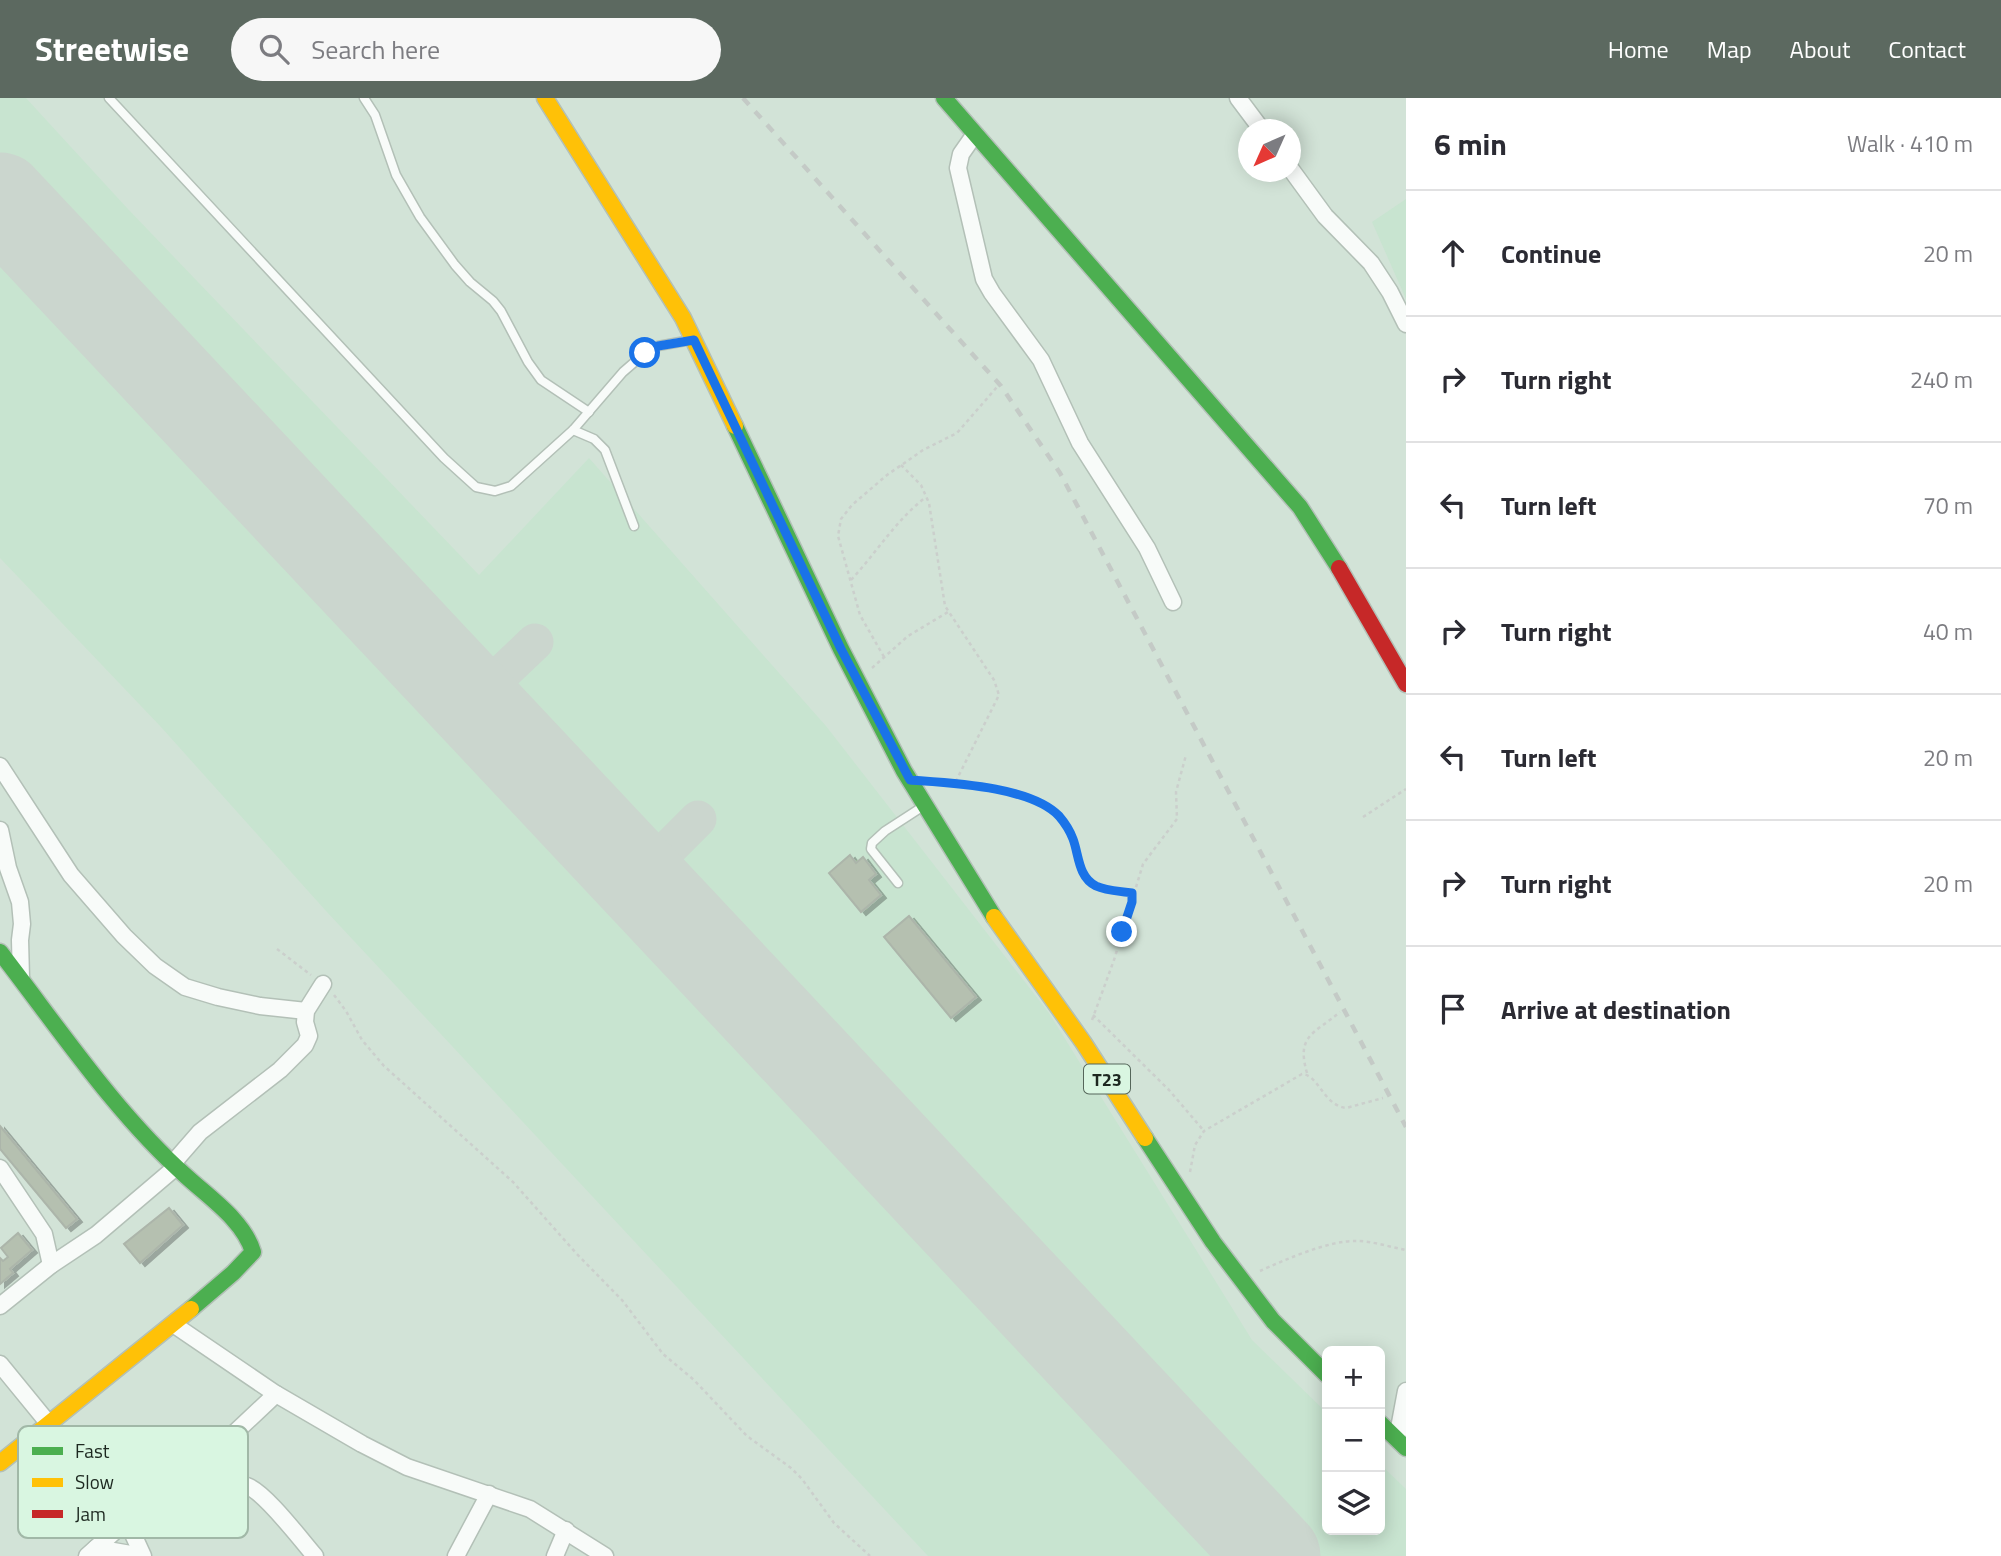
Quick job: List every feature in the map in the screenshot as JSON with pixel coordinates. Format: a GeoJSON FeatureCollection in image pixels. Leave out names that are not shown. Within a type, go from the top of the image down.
{"type":"FeatureCollection","features":[{"type":"Feature","properties":{"kind":"main road","name":"T23"},"geometry":{"type":"LineString","coordinates":[[545,98],[683,318],[858,684],[925,806],[1001,929],[1083,1042],[1213,1242],[1273,1321],[1322,1370]]}},
{"type":"Feature","properties":{"kind":"main road"},"geometry":{"type":"LineString","coordinates":[[944,98],[1300,507],[1324,542],[1406,684]]}},
{"type":"Feature","properties":{"kind":"main road"},"geometry":{"type":"LineString","coordinates":[[0,952],[105,1089],[174,1165],[250,1239],[253,1252],[233,1273],[173,1324],[46,1426]]}},
{"type":"Feature","properties":{"kind":"main road"},"geometry":{"type":"LineString","coordinates":[[1385,1428],[1401,1443]]}},
{"type":"Feature","properties":{"kind":"main road"},"geometry":{"type":"LineString","coordinates":[[0,1463],[18,1449]]}},
{"type":"Feature","properties":{"kind":"street"},"geometry":{"type":"LineString","coordinates":[[1238,98],[1254,119]]}},
{"type":"Feature","properties":{"kind":"street"},"geometry":{"type":"LineString","coordinates":[[975,134],[961,154],[958,168],[985,279],[992,293],[1041,360],[1080,443],[1147,548],[1173,602]]}},
{"type":"Feature","properties":{"kind":"street"},"geometry":{"type":"LineString","coordinates":[[1300,182],[1325,216],[1371,263],[1406,324]]}},
{"type":"Feature","properties":{"kind":"street"},"geometry":{"type":"LineString","coordinates":[[0,766],[71,875],[124,936],[155,966],[185,987],[218,997],[260,1006],[306,1011]]}},
{"type":"Feature","properties":{"kind":"street"},"geometry":{"type":"LineString","coordinates":[[0,830],[8,868],[20,902],[21,978]]}},
{"type":"Feature","properties":{"kind":"street"},"geometry":{"type":"LineString","coordinates":[[0,1306],[51,1265],[96,1235],[174,1165],[201,1132],[280,1070],[305,1045],[309,1036],[305,1022],[306,1011],[323,984]]}},
{"type":"Feature","properties":{"kind":"street"},"geometry":{"type":"LineString","coordinates":[[0,1168],[44,1234],[51,1265]]}},
{"type":"Feature","properties":{"kind":"street"},"geometry":{"type":"LineString","coordinates":[[173,1324],[276,1394],[407,1467],[530,1509],[605,1556]]}},
{"type":"Feature","properties":{"kind":"street"},"geometry":{"type":"LineString","coordinates":[[0,1364],[49,1424]]}},
{"type":"Feature","properties":{"kind":"street"},"geometry":{"type":"LineString","coordinates":[[1401,1443],[1406,1391]]}},
{"type":"Feature","properties":{"kind":"street"},"geometry":{"type":"LineString","coordinates":[[242,1426],[276,1394]]}},
{"type":"Feature","properties":{"kind":"street"},"geometry":{"type":"LineString","coordinates":[[248,1487],[267,1502],[315,1556]]}},
{"type":"Feature","properties":{"kind":"street"},"geometry":{"type":"LineString","coordinates":[[456,1556],[489,1494]]}},
{"type":"Feature","properties":{"kind":"street"},"geometry":{"type":"LineString","coordinates":[[555,1556],[566,1530]]}},
{"type":"Feature","properties":{"kind":"street"},"geometry":{"type":"LineString","coordinates":[[92,1552],[108,1538]]}},
{"type":"Feature","properties":{"kind":"street"},"geometry":{"type":"LineString","coordinates":[[92,1552],[143,1556],[135,1538]]}},
{"type":"Feature","properties":{"kind":"lane"},"geometry":{"type":"LineString","coordinates":[[109,98],[444,458],[476,487],[495,491],[511,486],[573,430],[623,372],[645,353],[658,346],[694,340]]}},
{"type":"Feature","properties":{"kind":"lane"},"geometry":{"type":"LineString","coordinates":[[364,98],[375,115],[396,175],[427,227],[470,282],[501,311],[528,362],[541,380],[589,412]]}},
{"type":"Feature","properties":{"kind":"lane"},"geometry":{"type":"LineString","coordinates":[[573,430],[594,439],[606,450],[634,526]]}},
{"type":"Feature","properties":{"kind":"lane"},"geometry":{"type":"LineString","coordinates":[[898,883],[871,849],[872,843],[885,831],[925,806]]}},
{"type":"Feature","properties":{"kind":"path"},"geometry":{"type":"LineString","coordinates":[[884,657],[860,615],[838,536],[841,519],[852,505],[901,465],[923,450],[957,433],[997,387]]}},
{"type":"Feature","properties":{"kind":"path"},"geometry":{"type":"LineString","coordinates":[[901,465],[921,485],[927,496],[948,612],[994,680],[999,695],[955,783]]}},
{"type":"Feature","properties":{"kind":"path"},"geometry":{"type":"LineString","coordinates":[[851,580],[872,558],[901,519],[927,496]]}},
{"type":"Feature","properties":{"kind":"path"},"geometry":{"type":"LineString","coordinates":[[858,684],[908,636],[948,612]]}},
{"type":"Feature","properties":{"kind":"path"},"geometry":{"type":"LineString","coordinates":[[1083,1042],[1114,960],[1132,902],[1132,893],[1143,864],[1177,818],[1175,792],[1186,755]]}},
{"type":"Feature","properties":{"kind":"path"},"geometry":{"type":"LineString","coordinates":[[910,780],[955,783],[1017,795],[1050,809],[1068,829],[1083,874],[1090,882],[1107,890],[1132,893]]}},
{"type":"Feature","properties":{"kind":"path"},"geometry":{"type":"LineString","coordinates":[[1363,817],[1406,789]]}},
{"type":"Feature","properties":{"kind":"path"},"geometry":{"type":"LineString","coordinates":[[277,949],[336,996],[362,1040],[384,1066],[513,1182],[576,1254],[622,1300],[663,1354],[708,1394],[747,1436],[791,1468],[834,1524],[870,1556]]}},
{"type":"Feature","properties":{"kind":"path"},"geometry":{"type":"LineString","coordinates":[[1340,1012],[1304,1042],[1302,1052],[1307,1073],[1327,1098],[1340,1107],[1346,1108],[1383,1098]]}},
{"type":"Feature","properties":{"kind":"path"},"geometry":{"type":"LineString","coordinates":[[1093,1015],[1169,1090],[1204,1131]]}},
{"type":"Feature","properties":{"kind":"path"},"geometry":{"type":"LineString","coordinates":[[1189,1175],[1195,1145],[1204,1131],[1297,1076],[1307,1073]]}},
{"type":"Feature","properties":{"kind":"path"},"geometry":{"type":"LineString","coordinates":[[1241,1280],[1316,1249],[1355,1241],[1406,1250]]}},
{"type":"Feature","properties":{"kind":"path"},"geometry":{"type":"LineString","coordinates":[[862,1556],[865,1551]]}},
{"type":"Feature","properties":{"kind":"shaded area"},"geometry":{"type":"Polygon","coordinates":[[[0,98],[26,98],[127,208],[479,575],[589,458],[826,726],[1049,1013],[1252,1340],[1322,1408],[1322,1535],[1385,1535],[1385,1469],[1406,1489],[1406,1556],[928,1556],[326,911],[161,727],[0,558],[0,98]]]}},
{"type":"Feature","properties":{"kind":"shaded area"},"geometry":{"type":"Polygon","coordinates":[[[1406,199],[1406,299],[1372,222],[1406,199]]]}},
{"type":"Feature","properties":{"kind":"building"},"geometry":{"type":"Polygon","coordinates":[[[850,855],[856,863],[863,857],[876,874],[869,880],[881,895],[861,912],[829,873],[850,855]]]}},
{"type":"Feature","properties":{"kind":"building"},"geometry":{"type":"Polygon","coordinates":[[[909,916],[976,997],[951,1018],[884,937],[909,916]]]}},
{"type":"Feature","properties":{"kind":"building"},"geometry":{"type":"Polygon","coordinates":[[[0,1126],[77,1219],[66,1228],[0,1149],[0,1126]]]}},
{"type":"Feature","properties":{"kind":"building"},"geometry":{"type":"Polygon","coordinates":[[[169,1208],[183,1225],[140,1263],[124,1244],[169,1208]]]}},
{"type":"Feature","properties":{"kind":"building"},"geometry":{"type":"Polygon","coordinates":[[[18,1233],[32,1250],[10,1269],[13,1273],[0,1284],[0,1258],[3,1261],[8,1257],[1,1248],[18,1233]]]}},
{"type":"Feature","properties":{"kind":"taxiway"},"geometry":{"type":"LineString","coordinates":[[472,702],[535,642]]}},
{"type":"Feature","properties":{"kind":"taxiway"},"geometry":{"type":"LineString","coordinates":[[638,879],[698,819]]}},
{"type":"Feature","properties":{"kind":"runway"},"geometry":{"type":"LineString","coordinates":[[0,199],[1274,1556]]}},
{"type":"Feature","properties":{"kind":"railway"},"geometry":{"type":"LineString","coordinates":[[743,98],[1001,386],[1060,473],[1406,1127]]}},
{"type":"Feature","properties":{"kind":"traffic: fast"},"geometry":{"type":"LineString","coordinates":[[944,98],[1300,507],[1339,568]]}},
{"type":"Feature","properties":{"kind":"traffic: fast"},"geometry":{"type":"LineString","coordinates":[[735,426],[841,649],[904,771],[994,917]]}},
{"type":"Feature","properties":{"kind":"traffic: fast"},"geometry":{"type":"LineString","coordinates":[[0,952],[66,1040],[136,1126],[234,1220],[249,1241],[253,1252],[191,1309]]}},
{"type":"Feature","properties":{"kind":"traffic: fast"},"geometry":{"type":"LineString","coordinates":[[1145,1138],[1213,1242],[1273,1321],[1322,1370]]}},
{"type":"Feature","properties":{"kind":"traffic: fast"},"geometry":{"type":"LineString","coordinates":[[1385,1428],[1406,1448]]}},
{"type":"Feature","properties":{"kind":"traffic: slow"},"geometry":{"type":"LineString","coordinates":[[545,98],[683,318],[735,426]]}},
{"type":"Feature","properties":{"kind":"traffic: slow"},"geometry":{"type":"LineString","coordinates":[[994,917],[1083,1042],[1145,1138]]}},
{"type":"Feature","properties":{"kind":"traffic: slow"},"geometry":{"type":"LineString","coordinates":[[46,1426],[191,1309]]}},
{"type":"Feature","properties":{"kind":"traffic: slow"},"geometry":{"type":"LineString","coordinates":[[0,1463],[18,1448]]}},
{"type":"Feature","properties":{"kind":"traffic: jam"},"geometry":{"type":"LineString","coordinates":[[1339,568],[1406,684]]}},
{"type":"Feature","properties":{"kind":"route"},"geometry":{"type":"LineString","coordinates":[[645,353],[658,346],[694,340],[841,649],[910,780],[965,784],[1017,795],[1050,809],[1059,816],[1073,838],[1083,874],[1090,882],[1107,890],[1132,893],[1132,902],[1122,932]]}}]}
